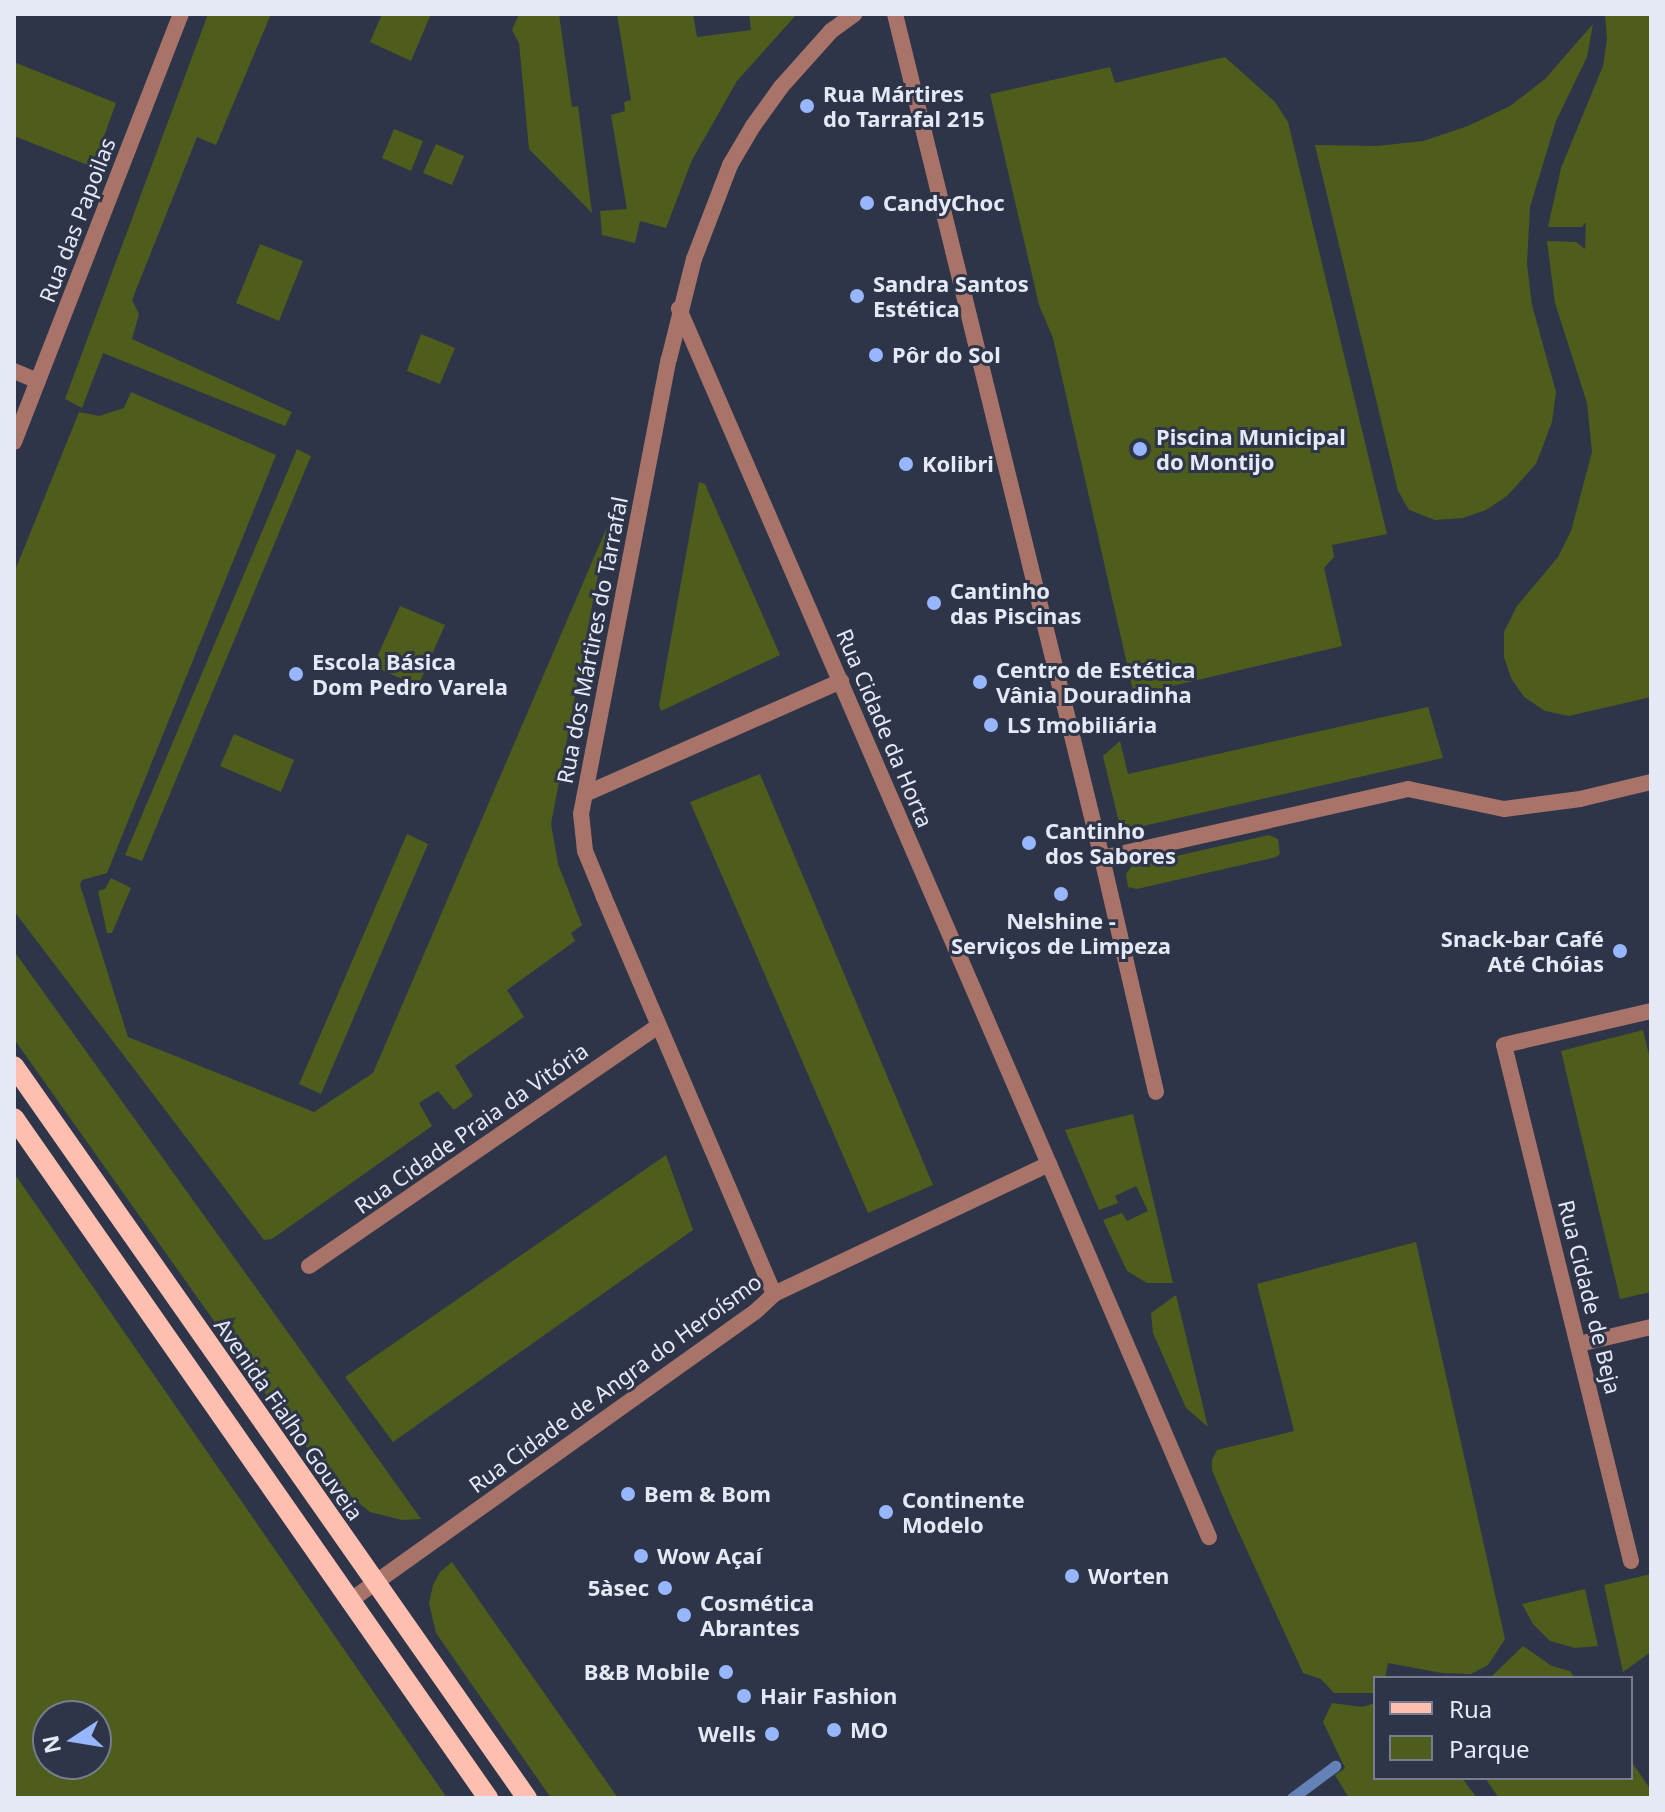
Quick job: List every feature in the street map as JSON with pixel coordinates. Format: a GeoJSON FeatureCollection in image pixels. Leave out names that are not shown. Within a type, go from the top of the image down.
{"type":"FeatureCollection","features":[{"type":"Feature","properties":{"kind":"main road","name":"Avenida Fialho Gouveia"},"geometry":{"type":"LineString","coordinates":[[14,1066],[527,1798]]}},
{"type":"Feature","properties":{"kind":"main road"},"geometry":{"type":"LineString","coordinates":[[14,1118],[488,1798]]}},
{"type":"Feature","properties":{"kind":"street","name":"Rua das Papoilas"},"geometry":{"type":"LineString","coordinates":[[14,442],[181,14]]}},
{"type":"Feature","properties":{"kind":"street","name":"Rua dos Mártires do Tarrafal"},"geometry":{"type":"LineString","coordinates":[[774,1294],[585,851],[581,814],[679,309],[712,209],[730,165],[753,126],[821,42],[854,14]]}},
{"type":"Feature","properties":{"kind":"street"},"geometry":{"type":"LineString","coordinates":[[895,14],[1102,858],[1156,1092]]}},
{"type":"Feature","properties":{"kind":"street","name":"Rua Cidade da Horta"},"geometry":{"type":"LineString","coordinates":[[679,309],[1209,1537]]}},
{"type":"Feature","properties":{"kind":"street"},"geometry":{"type":"LineString","coordinates":[[14,371],[38,381]]}},
{"type":"Feature","properties":{"kind":"street"},"geometry":{"type":"LineString","coordinates":[[585,794],[841,681]]}},
{"type":"Feature","properties":{"kind":"street"},"geometry":{"type":"LineString","coordinates":[[1102,858],[1408,789],[1504,809],[1580,799],[1651,782]]}},
{"type":"Feature","properties":{"kind":"street","name":"Rua Cidade de Beja"},"geometry":{"type":"LineString","coordinates":[[1631,1561],[1504,1045],[1651,1011]]}},
{"type":"Feature","properties":{"kind":"street","name":"Rua Cidade Praia da Vitória"},"geometry":{"type":"LineString","coordinates":[[309,1266],[658,1026]]}},
{"type":"Feature","properties":{"kind":"street","name":"Rua Cidade de Angra do Heroísmo"},"geometry":{"type":"LineString","coordinates":[[351,1600],[755,1312],[774,1294],[1049,1164]]}},
{"type":"Feature","properties":{"kind":"street"},"geometry":{"type":"LineString","coordinates":[[1579,1344],[1651,1327]]}},
{"type":"Feature","properties":{"kind":"green space"},"geometry":{"type":"Polygon","coordinates":[[[208,14],[271,14],[216,145],[197,137],[132,300],[139,314],[132,339],[292,412],[285,426],[103,353],[82,408],[65,399],[208,14]]]}},
{"type":"Feature","properties":{"kind":"green space"},"geometry":{"type":"Polygon","coordinates":[[[382,14],[431,14],[411,61],[370,42],[382,14]]]}},
{"type":"Feature","properties":{"kind":"green space"},"geometry":{"type":"Polygon","coordinates":[[[519,14],[559,14],[572,107],[578,106],[592,213],[529,149],[519,43],[512,30],[519,14]]]}},
{"type":"Feature","properties":{"kind":"green space"},"geometry":{"type":"Polygon","coordinates":[[[617,14],[693,14],[697,37],[751,30],[749,14],[797,14],[737,81],[692,160],[666,228],[640,221],[635,243],[602,235],[600,211],[627,209],[611,115],[625,111],[624,102],[631,100],[617,14]]]}},
{"type":"Feature","properties":{"kind":"green space"},"geometry":{"type":"Polygon","coordinates":[[[1605,14],[1651,14],[1651,697],[1569,716],[1545,711],[1524,697],[1511,678],[1504,657],[1504,632],[1517,606],[1558,557],[1571,531],[1592,452],[1587,403],[1555,303],[1547,241],[1576,242],[1585,249],[1586,222],[1582,227],[1548,227],[1561,168],[1603,66],[1607,39],[1605,14]]]}},
{"type":"Feature","properties":{"kind":"green space"},"geometry":{"type":"Polygon","coordinates":[[[1593,24],[1587,57],[1556,121],[1530,207],[1527,264],[1532,305],[1556,392],[1552,422],[1536,464],[1507,496],[1486,510],[1463,518],[1435,520],[1409,510],[1398,491],[1315,145],[1377,146],[1423,141],[1468,126],[1510,106],[1545,79],[1593,24]]]}},
{"type":"Feature","properties":{"kind":"green space"},"geometry":{"type":"Polygon","coordinates":[[[1225,57],[1275,102],[1288,122],[1387,534],[1332,545],[1334,557],[1324,568],[1342,646],[1134,695],[1053,338],[1039,305],[990,94],[1110,67],[1115,83],[1225,57]]]}},
{"type":"Feature","properties":{"kind":"green space"},"geometry":{"type":"Polygon","coordinates":[[[14,62],[116,103],[93,167],[14,136],[14,62]]]}},
{"type":"Feature","properties":{"kind":"green space"},"geometry":{"type":"Polygon","coordinates":[[[394,129],[423,141],[411,171],[382,158],[394,129]]]}},
{"type":"Feature","properties":{"kind":"green space"},"geometry":{"type":"Polygon","coordinates":[[[436,144],[464,156],[452,185],[423,173],[436,144]]]}},
{"type":"Feature","properties":{"kind":"green space"},"geometry":{"type":"Polygon","coordinates":[[[260,244],[303,261],[279,321],[236,303],[260,244]]]}},
{"type":"Feature","properties":{"kind":"green space"},"geometry":{"type":"Polygon","coordinates":[[[421,334],[455,348],[440,384],[407,371],[421,334]]]}},
{"type":"Feature","properties":{"kind":"green space"},"geometry":{"type":"Polygon","coordinates":[[[131,392],[276,455],[107,873],[82,880],[80,885],[128,1037],[314,1112],[373,1073],[607,527],[551,824],[558,864],[582,925],[571,933],[575,941],[507,990],[524,1017],[455,1066],[473,1096],[454,1110],[438,1091],[419,1103],[432,1126],[272,1239],[264,1240],[14,911],[14,573],[79,412],[99,416],[124,408],[131,392]]]}},
{"type":"Feature","properties":{"kind":"green space"},"geometry":{"type":"Polygon","coordinates":[[[297,449],[311,456],[142,861],[125,855],[297,449]]]}},
{"type":"Feature","properties":{"kind":"green space"},"geometry":{"type":"Polygon","coordinates":[[[699,482],[705,484],[780,655],[661,711],[659,705],[699,482]]]}},
{"type":"Feature","properties":{"kind":"green space"},"geometry":{"type":"Polygon","coordinates":[[[400,606],[445,625],[418,686],[373,666],[400,606]]]}},
{"type":"Feature","properties":{"kind":"green space"},"geometry":{"type":"Polygon","coordinates":[[[1428,707],[1443,758],[1121,831],[1103,756],[1120,741],[1128,774],[1428,707]]]}},
{"type":"Feature","properties":{"kind":"green space"},"geometry":{"type":"Polygon","coordinates":[[[234,734],[294,760],[281,792],[220,766],[234,734]]]}},
{"type":"Feature","properties":{"kind":"green space"},"geometry":{"type":"Polygon","coordinates":[[[760,774],[933,1185],[868,1213],[690,802],[760,774]]]}},
{"type":"Feature","properties":{"kind":"green space"},"geometry":{"type":"Polygon","coordinates":[[[407,834],[428,844],[321,1094],[299,1084],[407,834]]]}},
{"type":"Feature","properties":{"kind":"green space"},"geometry":{"type":"Polygon","coordinates":[[[1269,835],[1278,839],[1280,854],[1276,857],[1137,889],[1128,887],[1126,874],[1132,866],[1269,835]]]}},
{"type":"Feature","properties":{"kind":"green space"},"geometry":{"type":"Polygon","coordinates":[[[111,878],[131,888],[112,933],[107,933],[98,891],[105,889],[111,878]]]}},
{"type":"Feature","properties":{"kind":"green space"},"geometry":{"type":"Polygon","coordinates":[[[14,951],[421,1519],[402,1520],[370,1512],[335,1484],[270,1400],[14,1039],[14,951]]]}},
{"type":"Feature","properties":{"kind":"green space"},"geometry":{"type":"Polygon","coordinates":[[[1643,1030],[1651,1063],[1651,1292],[1620,1299],[1561,1051],[1643,1030]]]}},
{"type":"Feature","properties":{"kind":"green space"},"geometry":{"type":"Polygon","coordinates":[[[1133,1114],[1173,1283],[1147,1283],[1127,1271],[1103,1220],[1122,1213],[1127,1221],[1148,1211],[1136,1186],[1115,1196],[1118,1203],[1099,1210],[1065,1130],[1133,1114]]]}},
{"type":"Feature","properties":{"kind":"green space"},"geometry":{"type":"Polygon","coordinates":[[[666,1155],[693,1230],[393,1442],[345,1377],[666,1155]]]}},
{"type":"Feature","properties":{"kind":"green space"},"geometry":{"type":"Polygon","coordinates":[[[14,1173],[447,1798],[14,1798],[14,1173]]]}},
{"type":"Feature","properties":{"kind":"green space"},"geometry":{"type":"Polygon","coordinates":[[[1416,1242],[1505,1639],[1488,1665],[1471,1674],[1442,1673],[1388,1663],[1385,1676],[1373,1676],[1373,1693],[1334,1693],[1321,1679],[1303,1673],[1212,1470],[1212,1460],[1217,1450],[1294,1431],[1257,1284],[1416,1242]]]}},
{"type":"Feature","properties":{"kind":"green space"},"geometry":{"type":"Polygon","coordinates":[[[1176,1295],[1208,1427],[1186,1408],[1153,1333],[1151,1313],[1176,1295]]]}},
{"type":"Feature","properties":{"kind":"green space"},"geometry":{"type":"Polygon","coordinates":[[[452,1562],[618,1798],[551,1798],[436,1633],[429,1603],[433,1585],[440,1572],[452,1562]]]}},
{"type":"Feature","properties":{"kind":"green space"},"geometry":{"type":"Polygon","coordinates":[[[1651,1574],[1651,1652],[1623,1672],[1604,1585],[1651,1574]]]}},
{"type":"Feature","properties":{"kind":"green space"},"geometry":{"type":"Polygon","coordinates":[[[1585,1589],[1598,1646],[1575,1648],[1550,1641],[1533,1624],[1522,1604],[1585,1589]]]}},
{"type":"Feature","properties":{"kind":"green space"},"geometry":{"type":"Polygon","coordinates":[[[1523,1646],[1552,1666],[1570,1671],[1574,1676],[1492,1676],[1523,1646]]]}},
{"type":"Feature","properties":{"kind":"green space"},"geometry":{"type":"Polygon","coordinates":[[[1332,1703],[1362,1707],[1373,1704],[1373,1780],[1464,1780],[1477,1798],[1349,1798],[1335,1775],[1345,1768],[1323,1722],[1332,1703]]]}},
{"type":"Feature","properties":{"kind":"green space"},"geometry":{"type":"Polygon","coordinates":[[[1633,1764],[1651,1790],[1651,1798],[1499,1798],[1486,1780],[1633,1780],[1633,1764]]]}},
{"type":"Feature","properties":{"kind":"waterway"},"geometry":{"type":"LineString","coordinates":[[1292,1798],[1335,1766]]}},
{"type":"Feature","properties":{"kind":"place","name":"Rua Mártires do Tarrafal 215"},"geometry":{"type":"Point","coordinates":[807,106]}},
{"type":"Feature","properties":{"kind":"place","name":"CandyChoc"},"geometry":{"type":"Point","coordinates":[867,203]}},
{"type":"Feature","properties":{"kind":"place","name":"Sandra Santos Estética"},"geometry":{"type":"Point","coordinates":[857,296]}},
{"type":"Feature","properties":{"kind":"place","name":"Pôr do Sol"},"geometry":{"type":"Point","coordinates":[876,355]}},
{"type":"Feature","properties":{"kind":"place","name":"Piscina Municipal do Montijo"},"geometry":{"type":"Point","coordinates":[1140,449]}},
{"type":"Feature","properties":{"kind":"place","name":"Kolibri"},"geometry":{"type":"Point","coordinates":[906,464]}},
{"type":"Feature","properties":{"kind":"place","name":"Cantinho das Piscinas"},"geometry":{"type":"Point","coordinates":[934,603]}},
{"type":"Feature","properties":{"kind":"place","name":"Escola Básica Dom Pedro Varela"},"geometry":{"type":"Point","coordinates":[296,674]}},
{"type":"Feature","properties":{"kind":"place","name":"Centro de Estética Vânia Douradinha"},"geometry":{"type":"Point","coordinates":[980,682]}},
{"type":"Feature","properties":{"kind":"place","name":"LS Imobiliária"},"geometry":{"type":"Point","coordinates":[991,725]}},
{"type":"Feature","properties":{"kind":"place","name":"Cantinho dos Sabores"},"geometry":{"type":"Point","coordinates":[1029,843]}},
{"type":"Feature","properties":{"kind":"place","name":"Nelshine - Serviços de Limpeza"},"geometry":{"type":"Point","coordinates":[1061,894]}},
{"type":"Feature","properties":{"kind":"place","name":"Snack-bar Café Até Chóias"},"geometry":{"type":"Point","coordinates":[1620,951]}},
{"type":"Feature","properties":{"kind":"place","name":"Bem & Bom"},"geometry":{"type":"Point","coordinates":[628,1494]}},
{"type":"Feature","properties":{"kind":"place","name":"Continente Modelo"},"geometry":{"type":"Point","coordinates":[886,1512]}},
{"type":"Feature","properties":{"kind":"place","name":"Wow Açaí"},"geometry":{"type":"Point","coordinates":[641,1556]}},
{"type":"Feature","properties":{"kind":"place","name":"Worten"},"geometry":{"type":"Point","coordinates":[1072,1576]}},
{"type":"Feature","properties":{"kind":"place","name":"5àsec"},"geometry":{"type":"Point","coordinates":[665,1588]}},
{"type":"Feature","properties":{"kind":"place","name":"Cosmética Abrantes"},"geometry":{"type":"Point","coordinates":[684,1615]}},
{"type":"Feature","properties":{"kind":"place","name":"B&B Mobile"},"geometry":{"type":"Point","coordinates":[726,1672]}},
{"type":"Feature","properties":{"kind":"place","name":"Hair Fashion"},"geometry":{"type":"Point","coordinates":[744,1696]}},
{"type":"Feature","properties":{"kind":"place","name":"MO"},"geometry":{"type":"Point","coordinates":[834,1730]}},
{"type":"Feature","properties":{"kind":"place","name":"Wells"},"geometry":{"type":"Point","coordinates":[772,1734]}}]}
